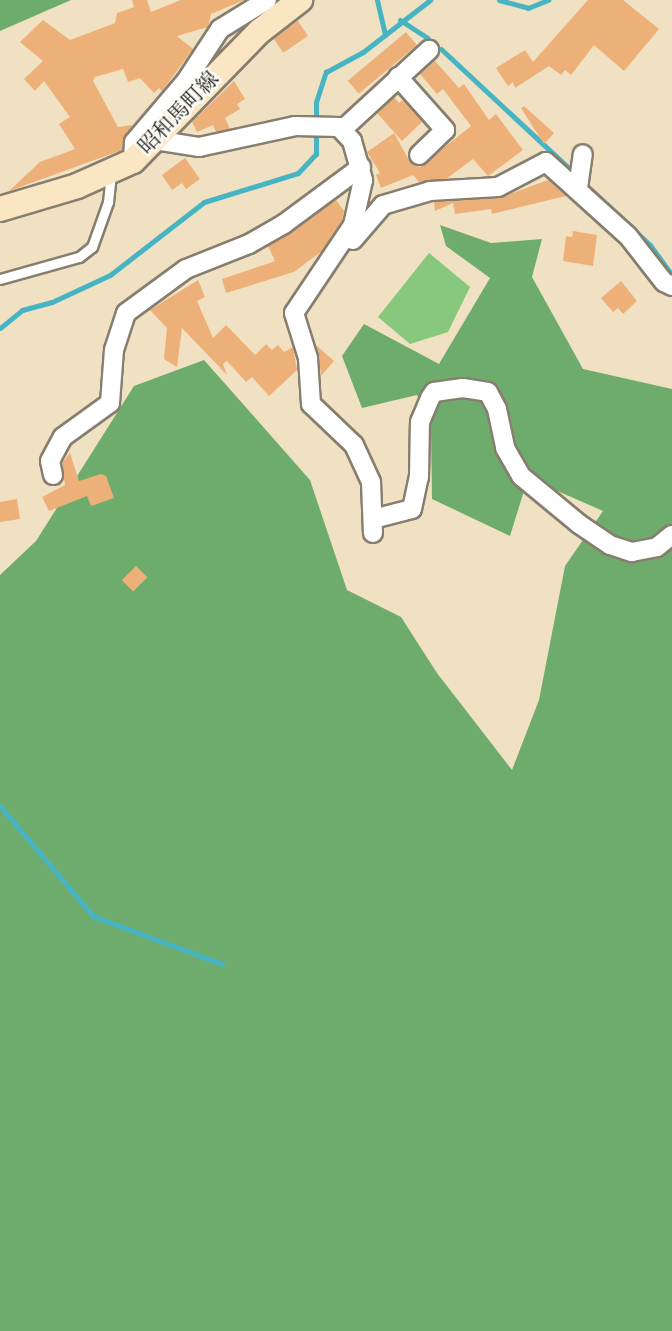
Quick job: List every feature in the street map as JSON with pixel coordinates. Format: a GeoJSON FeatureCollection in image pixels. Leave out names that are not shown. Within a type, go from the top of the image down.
{"type":"FeatureCollection","features":[{"type":"Feature","properties":{"kind":"main road","name":"昭和馬町線"},"geometry":{"type":"LineString","coordinates":[[0,209],[111,172],[133,161],[260,31],[300,0]]}},
{"type":"Feature","properties":{"kind":"street"},"geometry":{"type":"LineString","coordinates":[[133,161],[134,142],[186,80],[220,29],[267,0]]}},
{"type":"Feature","properties":{"kind":"street"},"geometry":{"type":"LineString","coordinates":[[155,140],[199,146],[253,132],[315,126],[343,129],[429,50]]}},
{"type":"Feature","properties":{"kind":"street"},"geometry":{"type":"LineString","coordinates":[[398,78],[445,130],[419,155]]}},
{"type":"Feature","properties":{"kind":"street"},"geometry":{"type":"LineString","coordinates":[[332,258],[353,225],[363,180],[361,167],[343,129]]}},
{"type":"Feature","properties":{"kind":"street"},"geometry":{"type":"LineString","coordinates":[[672,286],[578,188],[546,162],[498,187],[447,189],[408,197],[375,210],[346,249],[316,274],[294,313],[308,358],[311,404],[337,425],[364,462],[374,502],[373,526],[412,509],[419,477],[420,422],[430,398],[434,392],[463,388],[488,393],[497,409],[505,448],[521,477],[579,524],[610,545],[632,552],[657,547],[672,535]]}},
{"type":"Feature","properties":{"kind":"street"},"geometry":{"type":"LineString","coordinates":[[578,188],[582,162]]}},
{"type":"Feature","properties":{"kind":"street"},"geometry":{"type":"LineString","coordinates":[[53,475],[50,461],[63,437],[110,403],[114,350],[126,313],[186,270],[250,244],[284,224],[361,167]]}},
{"type":"Feature","properties":{"kind":"lane"},"geometry":{"type":"LineString","coordinates":[[0,279],[79,257],[93,247],[108,202],[111,172]]}},
{"type":"Feature","properties":{"kind":"green space"},"geometry":{"type":"Polygon","coordinates":[[[0,0],[71,0],[0,31],[0,0]]]}},
{"type":"Feature","properties":{"kind":"green space"},"geometry":{"type":"Polygon","coordinates":[[[440,225],[491,243],[542,239],[532,277],[583,369],[672,389],[672,1331],[0,1331],[0,575],[36,541],[134,386],[204,360],[310,480],[347,590],[401,617],[437,673],[512,770],[539,700],[565,566],[603,511],[528,478],[510,536],[432,499],[431,430],[417,395],[362,408],[342,356],[364,324],[439,364],[490,278],[446,246],[440,225]]]}},
{"type":"Feature","properties":{"kind":"green space"},"geometry":{"type":"Polygon","coordinates":[[[429,253],[470,287],[448,332],[410,344],[378,317],[429,253]]]}},
{"type":"Feature","properties":{"kind":"building"},"geometry":{"type":"Polygon","coordinates":[[[132,0],[147,0],[151,12],[181,0],[244,0],[211,14],[208,27],[177,36],[193,49],[162,91],[159,88],[154,93],[140,78],[128,82],[123,69],[95,77],[93,81],[118,127],[133,125],[122,150],[9,191],[40,162],[75,149],[59,124],[70,117],[44,81],[35,91],[24,79],[43,61],[20,42],[43,20],[70,40],[115,23],[117,13],[134,7],[132,0]]]}},
{"type":"Feature","properties":{"kind":"building"},"geometry":{"type":"Polygon","coordinates":[[[588,0],[623,0],[659,29],[624,71],[594,45],[571,75],[565,70],[561,75],[549,66],[515,88],[513,82],[508,86],[496,68],[525,50],[533,62],[588,0]]]}},
{"type":"Feature","properties":{"kind":"building"},"geometry":{"type":"Polygon","coordinates":[[[298,21],[308,36],[283,53],[273,38],[298,21]]]}},
{"type":"Feature","properties":{"kind":"building"},"geometry":{"type":"Polygon","coordinates":[[[406,32],[417,45],[359,94],[348,81],[406,32]]]}},
{"type":"Feature","properties":{"kind":"building"},"geometry":{"type":"Polygon","coordinates":[[[435,61],[459,88],[464,84],[489,120],[496,114],[523,150],[488,176],[473,159],[446,179],[419,182],[413,175],[381,188],[376,175],[380,173],[367,152],[394,133],[410,162],[420,167],[471,126],[443,89],[437,94],[420,74],[435,61]]]}},
{"type":"Feature","properties":{"kind":"building"},"geometry":{"type":"Polygon","coordinates":[[[234,81],[245,99],[237,104],[240,109],[225,118],[230,129],[216,132],[213,125],[197,132],[192,122],[234,81]]]}},
{"type":"Feature","properties":{"kind":"building"},"geometry":{"type":"Polygon","coordinates":[[[394,97],[399,103],[403,100],[422,122],[402,141],[377,113],[394,97]]]}},
{"type":"Feature","properties":{"kind":"building"},"geometry":{"type":"Polygon","coordinates":[[[524,106],[554,133],[544,144],[521,108],[524,106]]]}},
{"type":"Feature","properties":{"kind":"building"},"geometry":{"type":"Polygon","coordinates":[[[185,158],[200,179],[186,189],[182,183],[172,190],[162,175],[185,158]]]}},
{"type":"Feature","properties":{"kind":"building"},"geometry":{"type":"Polygon","coordinates":[[[548,180],[566,196],[492,214],[491,209],[455,214],[453,203],[435,211],[434,202],[499,198],[548,180]]]}},
{"type":"Feature","properties":{"kind":"building"},"geometry":{"type":"Polygon","coordinates":[[[336,200],[344,211],[342,220],[322,251],[294,272],[226,293],[222,279],[275,261],[268,246],[336,200]]]}},
{"type":"Feature","properties":{"kind":"building"},"geometry":{"type":"Polygon","coordinates":[[[573,231],[597,235],[593,266],[563,261],[566,236],[572,237],[573,231]]]}},
{"type":"Feature","properties":{"kind":"building"},"geometry":{"type":"Polygon","coordinates":[[[198,280],[205,297],[197,301],[213,338],[226,325],[255,355],[266,344],[272,350],[278,345],[284,352],[293,347],[297,370],[269,396],[252,377],[246,382],[227,361],[223,364],[227,375],[182,328],[177,367],[164,359],[167,328],[150,310],[198,280]]]}},
{"type":"Feature","properties":{"kind":"building"},"geometry":{"type":"Polygon","coordinates":[[[621,281],[637,301],[623,314],[618,308],[613,312],[601,298],[621,281]]]}},
{"type":"Feature","properties":{"kind":"building"},"geometry":{"type":"Polygon","coordinates":[[[316,345],[334,361],[321,376],[319,357],[316,345]]]}},
{"type":"Feature","properties":{"kind":"building"},"geometry":{"type":"Polygon","coordinates":[[[70,453],[79,481],[101,474],[106,476],[114,498],[91,506],[87,496],[49,511],[42,497],[65,485],[62,463],[70,453]]]}},
{"type":"Feature","properties":{"kind":"building"},"geometry":{"type":"Polygon","coordinates":[[[17,499],[20,519],[0,522],[0,502],[17,499]]]}},
{"type":"Feature","properties":{"kind":"building"},"geometry":{"type":"Polygon","coordinates":[[[136,566],[147,577],[133,591],[122,580],[136,566]]]}},
{"type":"Feature","properties":{"kind":"waterway"},"geometry":{"type":"LineString","coordinates":[[377,0],[385,35]]}},
{"type":"Feature","properties":{"kind":"waterway"},"geometry":{"type":"LineString","coordinates":[[0,328],[22,310],[52,302],[110,275],[204,202],[298,173],[316,154],[316,102],[326,72],[363,52],[430,0]]}},
{"type":"Feature","properties":{"kind":"waterway"},"geometry":{"type":"LineString","coordinates":[[499,0],[528,8],[548,0]]}},
{"type":"Feature","properties":{"kind":"waterway"},"geometry":{"type":"LineString","coordinates":[[400,20],[428,38]]}},
{"type":"Feature","properties":{"kind":"waterway"},"geometry":{"type":"LineString","coordinates":[[441,49],[576,175]]}},
{"type":"Feature","properties":{"kind":"waterway"},"geometry":{"type":"LineString","coordinates":[[583,182],[650,245],[672,275]]}},
{"type":"Feature","properties":{"kind":"waterway"},"geometry":{"type":"LineString","coordinates":[[0,806],[93,916],[222,964]]}}]}
